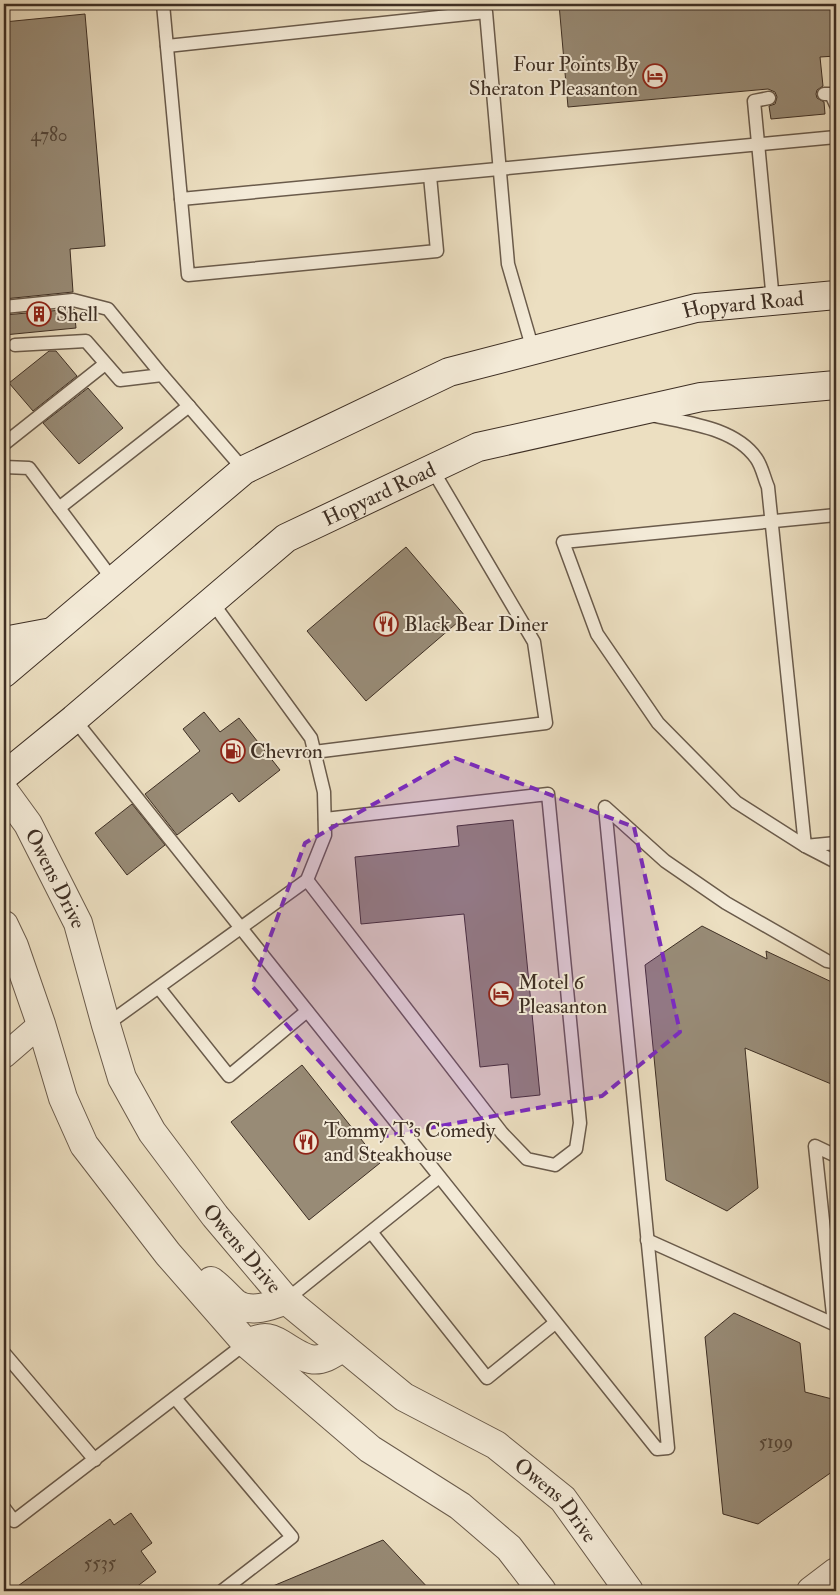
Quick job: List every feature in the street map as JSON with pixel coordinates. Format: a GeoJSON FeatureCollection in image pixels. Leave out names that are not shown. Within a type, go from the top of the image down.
{"type":"FeatureCollection","features":[{"type":"Feature","properties":{"kind":"street","name":"Hopyard Road"},"geometry":{"type":"LineString","coordinates":[[4,673],[244,470],[449,372],[696,308],[836,295]]}},
{"type":"Feature","properties":{"kind":"street","name":"Hopyard Road"},"geometry":{"type":"LineString","coordinates":[[4,776],[74,719],[286,538],[478,447],[701,397],[836,385]]}},
{"type":"Feature","properties":{"kind":"street"},"geometry":{"type":"LineString","coordinates":[[4,641],[53,632]]}},
{"type":"Feature","properties":{"kind":"street","name":"Owens Drive"},"geometry":{"type":"LineString","coordinates":[[4,791],[28,824],[78,923],[122,1078],[152,1132],[215,1216],[286,1300],[404,1397],[496,1445],[563,1499],[629,1591]]}},
{"type":"Feature","properties":{"kind":"street"},"geometry":{"type":"LineString","coordinates":[[4,925],[14,946],[41,1024],[63,1098],[84,1144],[104,1173],[186,1274],[246,1343],[370,1449],[460,1506],[509,1548],[542,1591]]}},
{"type":"Feature","properties":{"kind":"street"},"geometry":{"type":"LineString","coordinates":[[4,1056],[41,1024]]}},
{"type":"Feature","properties":{"kind":"street"},"geometry":{"type":"LineString","coordinates":[[186,1274],[203,1276],[244,1308],[268,1307],[286,1300]]}},
{"type":"Feature","properties":{"kind":"street"},"geometry":{"type":"LineString","coordinates":[[246,1343],[266,1338],[278,1342],[303,1358],[316,1361],[330,1356],[343,1347]]}},
{"type":"Feature","properties":{"kind":"street"},"geometry":{"type":"LineString","coordinates":[[811,1591],[836,1572]]}},
{"type":"Feature","properties":{"kind":"lane"},"geometry":{"type":"LineString","coordinates":[[163,4],[188,275],[437,250],[430,176]]}},
{"type":"Feature","properties":{"kind":"lane"},"geometry":{"type":"LineString","coordinates":[[167,46],[486,12],[508,264],[534,350]]}},
{"type":"Feature","properties":{"kind":"lane"},"geometry":{"type":"LineString","coordinates":[[824,94],[831,94],[836,105]]}},
{"type":"Feature","properties":{"kind":"lane"},"geometry":{"type":"LineString","coordinates":[[769,98],[754,101],[773,301]]}},
{"type":"Feature","properties":{"kind":"lane"},"geometry":{"type":"LineString","coordinates":[[181,199],[836,137]]}},
{"type":"Feature","properties":{"kind":"lane"},"geometry":{"type":"LineString","coordinates":[[4,307],[73,300],[108,309],[244,470]]}},
{"type":"Feature","properties":{"kind":"lane"},"geometry":{"type":"LineString","coordinates":[[15,345],[86,341],[120,380],[162,375]]}},
{"type":"Feature","properties":{"kind":"lane"},"geometry":{"type":"LineString","coordinates":[[4,444],[105,364]]}},
{"type":"Feature","properties":{"kind":"lane"},"geometry":{"type":"LineString","coordinates":[[59,508],[189,406]]}},
{"type":"Feature","properties":{"kind":"lane"},"geometry":{"type":"LineString","coordinates":[[634,411],[718,431],[746,447],[758,460],[768,487],[805,846]]}},
{"type":"Feature","properties":{"kind":"lane"},"geometry":{"type":"LineString","coordinates":[[4,467],[29,468],[113,580]]}},
{"type":"Feature","properties":{"kind":"lane"},"geometry":{"type":"LineString","coordinates":[[314,752],[546,723],[534,642],[432,469]]}},
{"type":"Feature","properties":{"kind":"lane"},"geometry":{"type":"LineString","coordinates":[[836,515],[563,542],[597,634],[658,723],[736,802],[805,846],[836,862]]}},
{"type":"Feature","properties":{"kind":"lane"},"geometry":{"type":"LineString","coordinates":[[106,1025],[307,880],[325,835],[324,792],[311,738],[212,602]]}},
{"type":"Feature","properties":{"kind":"lane"},"geometry":{"type":"LineString","coordinates":[[74,719],[657,1449],[668,1448],[605,807],[665,861],[726,903],[836,964]]}},
{"type":"Feature","properties":{"kind":"lane"},"geometry":{"type":"LineString","coordinates":[[307,880],[502,1133],[527,1159],[555,1165],[576,1149],[580,1123],[548,794],[325,819]]}},
{"type":"Feature","properties":{"kind":"lane"},"geometry":{"type":"LineString","coordinates":[[805,846],[836,843]]}},
{"type":"Feature","properties":{"kind":"lane"},"geometry":{"type":"LineString","coordinates":[[159,988],[229,1076],[307,1011]]}},
{"type":"Feature","properties":{"kind":"lane"},"geometry":{"type":"LineString","coordinates":[[835,1324],[815,1146],[836,1156]]}},
{"type":"Feature","properties":{"kind":"lane"},"geometry":{"type":"LineString","coordinates":[[286,1300],[439,1177]]}},
{"type":"Feature","properties":{"kind":"lane"},"geometry":{"type":"LineString","coordinates":[[371,1232],[487,1378],[555,1323]]}},
{"type":"Feature","properties":{"kind":"lane"},"geometry":{"type":"LineString","coordinates":[[647,1240],[835,1324]]}},
{"type":"Feature","properties":{"kind":"lane"},"geometry":{"type":"LineString","coordinates":[[4,1508],[14,1521],[246,1343]]}},
{"type":"Feature","properties":{"kind":"lane"},"geometry":{"type":"LineString","coordinates":[[4,1353],[95,1460]]}},
{"type":"Feature","properties":{"kind":"lane"},"geometry":{"type":"LineString","coordinates":[[175,1398],[292,1537],[222,1591]]}},
{"type":"Feature","properties":{"kind":"highlighted area"},"geometry":{"type":"Polygon","coordinates":[[[455,758],[634,827],[680,1032],[602,1096],[386,1136],[252,986],[305,843],[455,758]]]}},
{"type":"Feature","properties":{"kind":"building","name":"Four Points By Sheraton Pleasanton"},"geometry":{"type":"Polygon","coordinates":[[[559,4],[836,4],[836,56],[820,57],[823,86],[817,90],[816,94],[817,98],[824,102],[825,114],[771,119],[769,106],[775,104],[777,97],[775,92],[768,89],[568,107],[559,4]]]}},
{"type":"Feature","properties":{"kind":"building"},"geometry":{"type":"Polygon","coordinates":[[[85,14],[105,246],[70,249],[73,292],[4,299],[4,22],[85,14]]]}},
{"type":"Feature","properties":{"kind":"building"},"geometry":{"type":"Polygon","coordinates":[[[74,309],[76,328],[4,335],[4,315],[74,309]]]}},
{"type":"Feature","properties":{"kind":"building"},"geometry":{"type":"Polygon","coordinates":[[[49,351],[56,351],[77,376],[33,411],[9,383],[49,351]]]}},
{"type":"Feature","properties":{"kind":"building"},"geometry":{"type":"Polygon","coordinates":[[[88,388],[123,428],[79,464],[43,423],[88,388]]]}},
{"type":"Feature","properties":{"kind":"building","name":"Black Bear Diner"},"geometry":{"type":"Polygon","coordinates":[[[406,547],[465,616],[366,701],[307,631],[406,547]]]}},
{"type":"Feature","properties":{"kind":"building"},"geometry":{"type":"Polygon","coordinates":[[[204,712],[220,732],[239,718],[280,770],[239,802],[232,793],[177,835],[145,794],[200,751],[183,729],[204,712]]]}},
{"type":"Feature","properties":{"kind":"building"},"geometry":{"type":"Polygon","coordinates":[[[132,804],[165,845],[127,875],[95,833],[132,804]]]}},
{"type":"Feature","properties":{"kind":"building","name":"Motel 6 Pleasanton"},"geometry":{"type":"Polygon","coordinates":[[[513,820],[540,1095],[511,1098],[508,1064],[480,1067],[464,914],[361,924],[355,857],[459,846],[457,826],[513,820]]]}},
{"type":"Feature","properties":{"kind":"building"},"geometry":{"type":"Polygon","coordinates":[[[702,926],[767,959],[766,951],[836,984],[836,1086],[745,1048],[758,1188],[727,1211],[666,1180],[645,965],[702,926]]]}},
{"type":"Feature","properties":{"kind":"building","name":"Tommy T's Comedy and Steakhouse"},"geometry":{"type":"Polygon","coordinates":[[[302,1065],[380,1163],[309,1220],[231,1122],[302,1065]]]}},
{"type":"Feature","properties":{"kind":"building"},"geometry":{"type":"Polygon","coordinates":[[[734,1313],[800,1343],[805,1392],[836,1400],[836,1469],[758,1524],[723,1514],[705,1337],[734,1313]]]}},
{"type":"Feature","properties":{"kind":"building"},"geometry":{"type":"Polygon","coordinates":[[[131,1513],[152,1543],[141,1551],[156,1572],[131,1591],[11,1591],[110,1519],[114,1525],[131,1513]]]}},
{"type":"Feature","properties":{"kind":"building"},"geometry":{"type":"Polygon","coordinates":[[[383,1540],[431,1591],[261,1591],[383,1540]]]}},
{"type":"Feature","properties":{"kind":"place","name":"Four Points By Sheraton Pleasanton"},"geometry":{"type":"Point","coordinates":[655,76]}},
{"type":"Feature","properties":{"kind":"place","name":"Shell"},"geometry":{"type":"Point","coordinates":[39,314]}},
{"type":"Feature","properties":{"kind":"place","name":"Black Bear Diner"},"geometry":{"type":"Point","coordinates":[386,624]}},
{"type":"Feature","properties":{"kind":"place","name":"Chevron"},"geometry":{"type":"Point","coordinates":[233,751]}},
{"type":"Feature","properties":{"kind":"place","name":"Motel 6 Pleasanton"},"geometry":{"type":"Point","coordinates":[501,994]}},
{"type":"Feature","properties":{"kind":"place","name":"Tommy T's Comedy and Steakhouse"},"geometry":{"type":"Point","coordinates":[306,1142]}}]}
